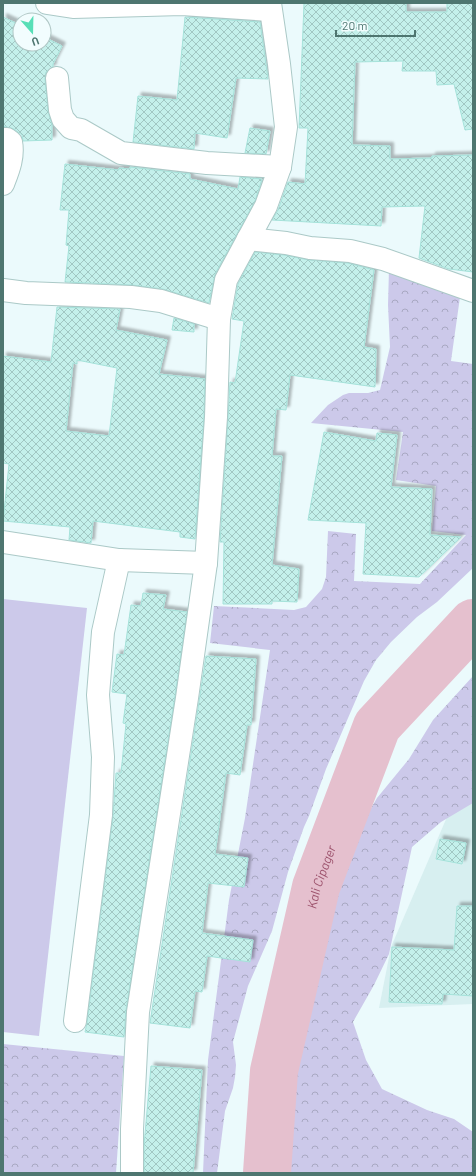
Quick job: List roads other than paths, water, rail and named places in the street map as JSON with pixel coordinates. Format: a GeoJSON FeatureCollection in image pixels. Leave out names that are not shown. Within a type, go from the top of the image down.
{"type":"FeatureCollection","features":[{"type":"Feature","properties":{"kind":"street"},"geometry":{"type":"LineString","coordinates":[[47,3],[73,8],[182,4],[270,7],[279,64],[286,128],[280,168],[266,206],[226,280],[219,318],[216,417],[206,563],[187,698],[138,1012],[132,1129],[132,1173]]}},
{"type":"Feature","properties":{"kind":"street"},"geometry":{"type":"LineString","coordinates":[[57,78],[60,110],[63,119],[71,128],[81,130],[121,153],[207,164],[280,168]]}},
{"type":"Feature","properties":{"kind":"street"},"geometry":{"type":"LineString","coordinates":[[3,139],[12,142],[13,148],[12,158],[3,184]]}},
{"type":"Feature","properties":{"kind":"street"},"geometry":{"type":"LineString","coordinates":[[248,239],[286,243],[310,248],[350,251],[383,259],[473,291]]}},
{"type":"Feature","properties":{"kind":"street"},"geometry":{"type":"LineString","coordinates":[[3,290],[26,293],[146,299],[161,301],[219,318]]}},
{"type":"Feature","properties":{"kind":"street"},"geometry":{"type":"LineString","coordinates":[[3,542],[118,560],[206,563]]}},
{"type":"Feature","properties":{"kind":"street"},"geometry":{"type":"LineString","coordinates":[[75,1021],[101,815],[103,757],[98,695],[103,640],[118,560]]}},
{"type":"Feature","properties":{"kind":"waterway","name":"Kali Cipager"},"geometry":{"type":"LineString","coordinates":[[267,1173],[274,1071],[316,887],[377,726],[473,623]]}}]}
